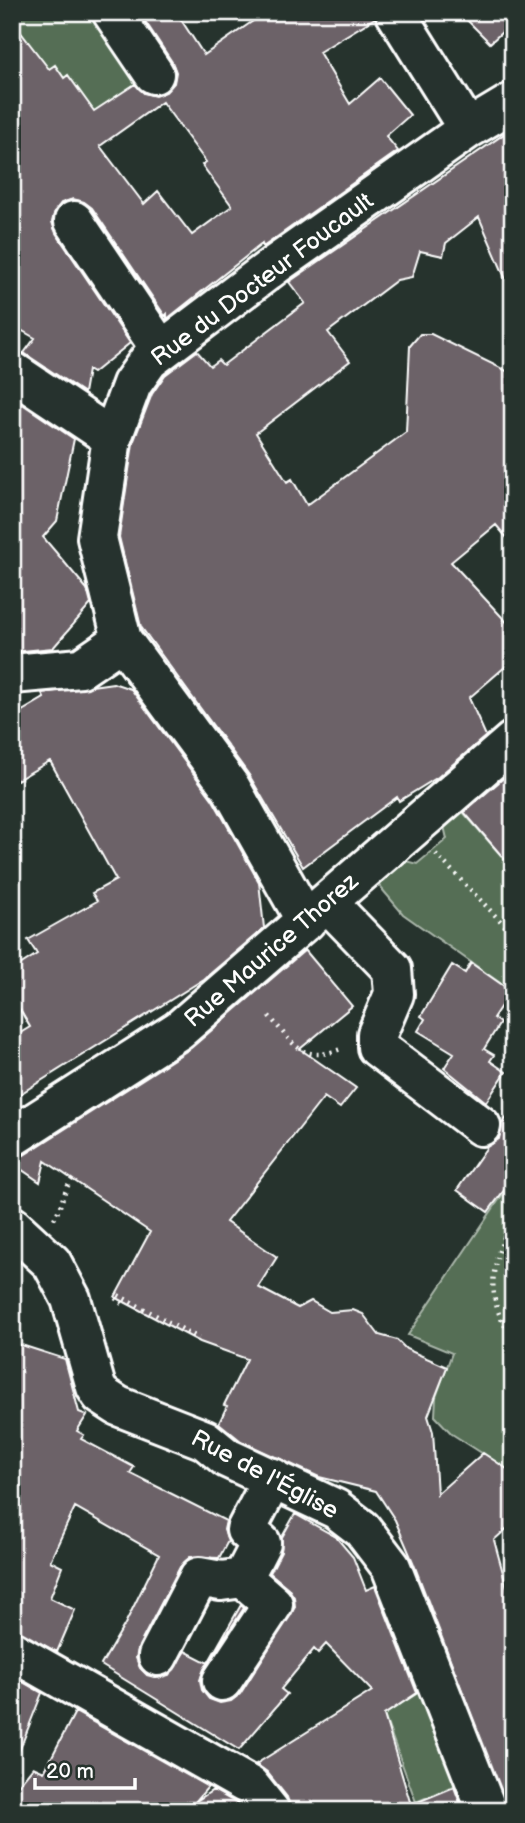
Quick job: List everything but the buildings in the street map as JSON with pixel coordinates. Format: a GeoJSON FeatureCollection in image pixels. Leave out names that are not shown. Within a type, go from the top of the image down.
{"type":"FeatureCollection","features":[{"type":"Feature","properties":{"kind":"street"},"geometry":{"type":"LineString","coordinates":[[112,12],[154,74]]}},
{"type":"Feature","properties":{"kind":"street"},"geometry":{"type":"LineString","coordinates":[[395,12],[468,129]]}},
{"type":"Feature","properties":{"kind":"street","name":"Rue du Docteur Foucault"},"geometry":{"type":"LineString","coordinates":[[377,1034],[394,994],[392,969],[316,911],[231,788],[122,640],[97,538],[112,438],[132,384],[149,360],[264,272],[468,129],[513,102]]}},
{"type":"Feature","properties":{"kind":"street"},"geometry":{"type":"LineString","coordinates":[[75,221],[161,350]]}},
{"type":"Feature","properties":{"kind":"street"},"geometry":{"type":"LineString","coordinates":[[12,371],[112,438]]}},
{"type":"Feature","properties":{"kind":"street"},"geometry":{"type":"LineString","coordinates":[[12,674],[81,668],[122,640]]}},
{"type":"Feature","properties":{"kind":"street","name":"Rue Maurice Thorez"},"geometry":{"type":"LineString","coordinates":[[12,1137],[179,1030],[513,741]]}},
{"type":"Feature","properties":{"kind":"street"},"geometry":{"type":"LineString","coordinates":[[377,1034],[376,1047],[481,1126]]}},
{"type":"Feature","properties":{"kind":"street","name":"Rue de l'Église"},"geometry":{"type":"LineString","coordinates":[[12,1226],[52,1263],[71,1299],[96,1387],[101,1395],[118,1406],[205,1440],[227,1458],[336,1509],[362,1529],[391,1567],[487,1811]]}},
{"type":"Feature","properties":{"kind":"street"},"geometry":{"type":"LineString","coordinates":[[243,1578],[261,1543],[246,1531],[273,1478]]}},
{"type":"Feature","properties":{"kind":"street"},"geometry":{"type":"LineString","coordinates":[[158,1656],[199,1577],[221,1581],[243,1578],[272,1604],[222,1681]]}},
{"type":"Feature","properties":{"kind":"street"},"geometry":{"type":"LineString","coordinates":[[12,1651],[250,1786],[270,1811]]}},
{"type":"Feature","properties":{"kind":"path"},"geometry":{"type":"LineString","coordinates":[[411,828],[513,934]]}},
{"type":"Feature","properties":{"kind":"path"},"geometry":{"type":"LineString","coordinates":[[268,1016],[303,1053],[313,1055],[322,1056],[377,1034]]}},
{"type":"Feature","properties":{"kind":"path"},"geometry":{"type":"LineString","coordinates":[[53,1220],[60,1208],[60,1198],[72,1179]]}},
{"type":"Feature","properties":{"kind":"path"},"geometry":{"type":"LineString","coordinates":[[513,1218],[496,1251],[492,1293],[513,1338]]}},
{"type":"Feature","properties":{"kind":"path"},"geometry":{"type":"LineString","coordinates":[[505,1233],[513,1238]]}},
{"type":"Feature","properties":{"kind":"path"},"geometry":{"type":"LineString","coordinates":[[122,1304],[115,1298],[118,1295],[199,1338]]}},
{"type":"Feature","properties":{"kind":"green space"},"geometry":{"type":"Polygon","coordinates":[[[12,12],[102,12],[146,77],[93,112],[12,42],[12,12]]]}},
{"type":"Feature","properties":{"kind":"green space"},"geometry":{"type":"Polygon","coordinates":[[[462,811],[513,869],[513,992],[403,914],[376,882],[402,860],[417,864],[447,839],[444,826],[462,811]]]}},
{"type":"Feature","properties":{"kind":"green space"},"geometry":{"type":"Polygon","coordinates":[[[513,1179],[513,1473],[452,1434],[435,1416],[436,1397],[452,1353],[408,1335],[513,1179]]]}},
{"type":"Feature","properties":{"kind":"green space"},"geometry":{"type":"Polygon","coordinates":[[[427,1687],[461,1783],[416,1802],[384,1715],[427,1687]]]}}]}
